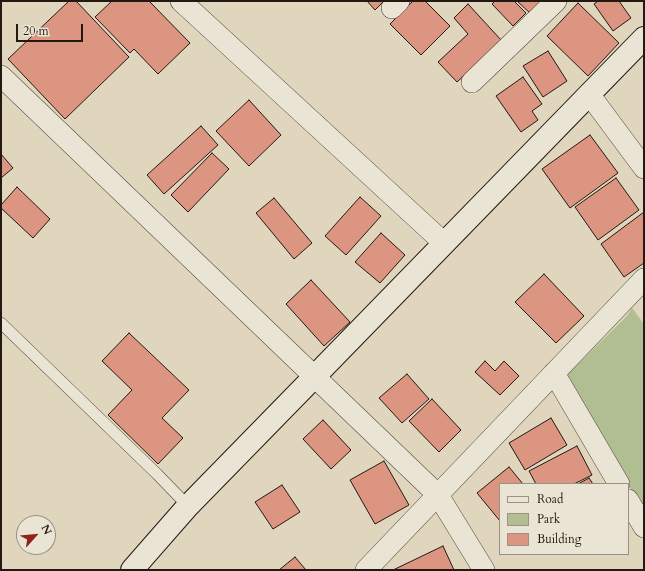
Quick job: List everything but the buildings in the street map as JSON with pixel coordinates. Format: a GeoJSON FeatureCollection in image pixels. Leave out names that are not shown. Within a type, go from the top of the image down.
{"type":"FeatureCollection","features":[{"type":"Feature","properties":{"kind":"street"},"geometry":{"type":"LineString","coordinates":[[181,1],[444,243]]}},
{"type":"Feature","properties":{"kind":"street"},"geometry":{"type":"LineString","coordinates":[[472,82],[556,1]]}},
{"type":"Feature","properties":{"kind":"street"},"geometry":{"type":"LineString","coordinates":[[132,570],[188,506],[644,38]]}},
{"type":"Feature","properties":{"kind":"street"},"geometry":{"type":"LineString","coordinates":[[1,76],[438,495],[484,570]]}},
{"type":"Feature","properties":{"kind":"street"},"geometry":{"type":"LineString","coordinates":[[589,94],[644,168]]}},
{"type":"Feature","properties":{"kind":"street"},"geometry":{"type":"LineString","coordinates":[[366,570],[644,279]]}},
{"type":"Feature","properties":{"kind":"street"},"geometry":{"type":"LineString","coordinates":[[554,373],[618,483]]}},
{"type":"Feature","properties":{"kind":"street"},"geometry":{"type":"LineString","coordinates":[[629,502],[644,527]]}},
{"type":"Feature","properties":{"kind":"lane"},"geometry":{"type":"LineString","coordinates":[[1,323],[188,506]]}},
{"type":"Feature","properties":{"kind":"green space"},"geometry":{"type":"Polygon","coordinates":[[[632,308],[644,324],[644,511],[629,486],[629,483],[627,483],[565,377],[627,316],[632,308]]]}}]}
